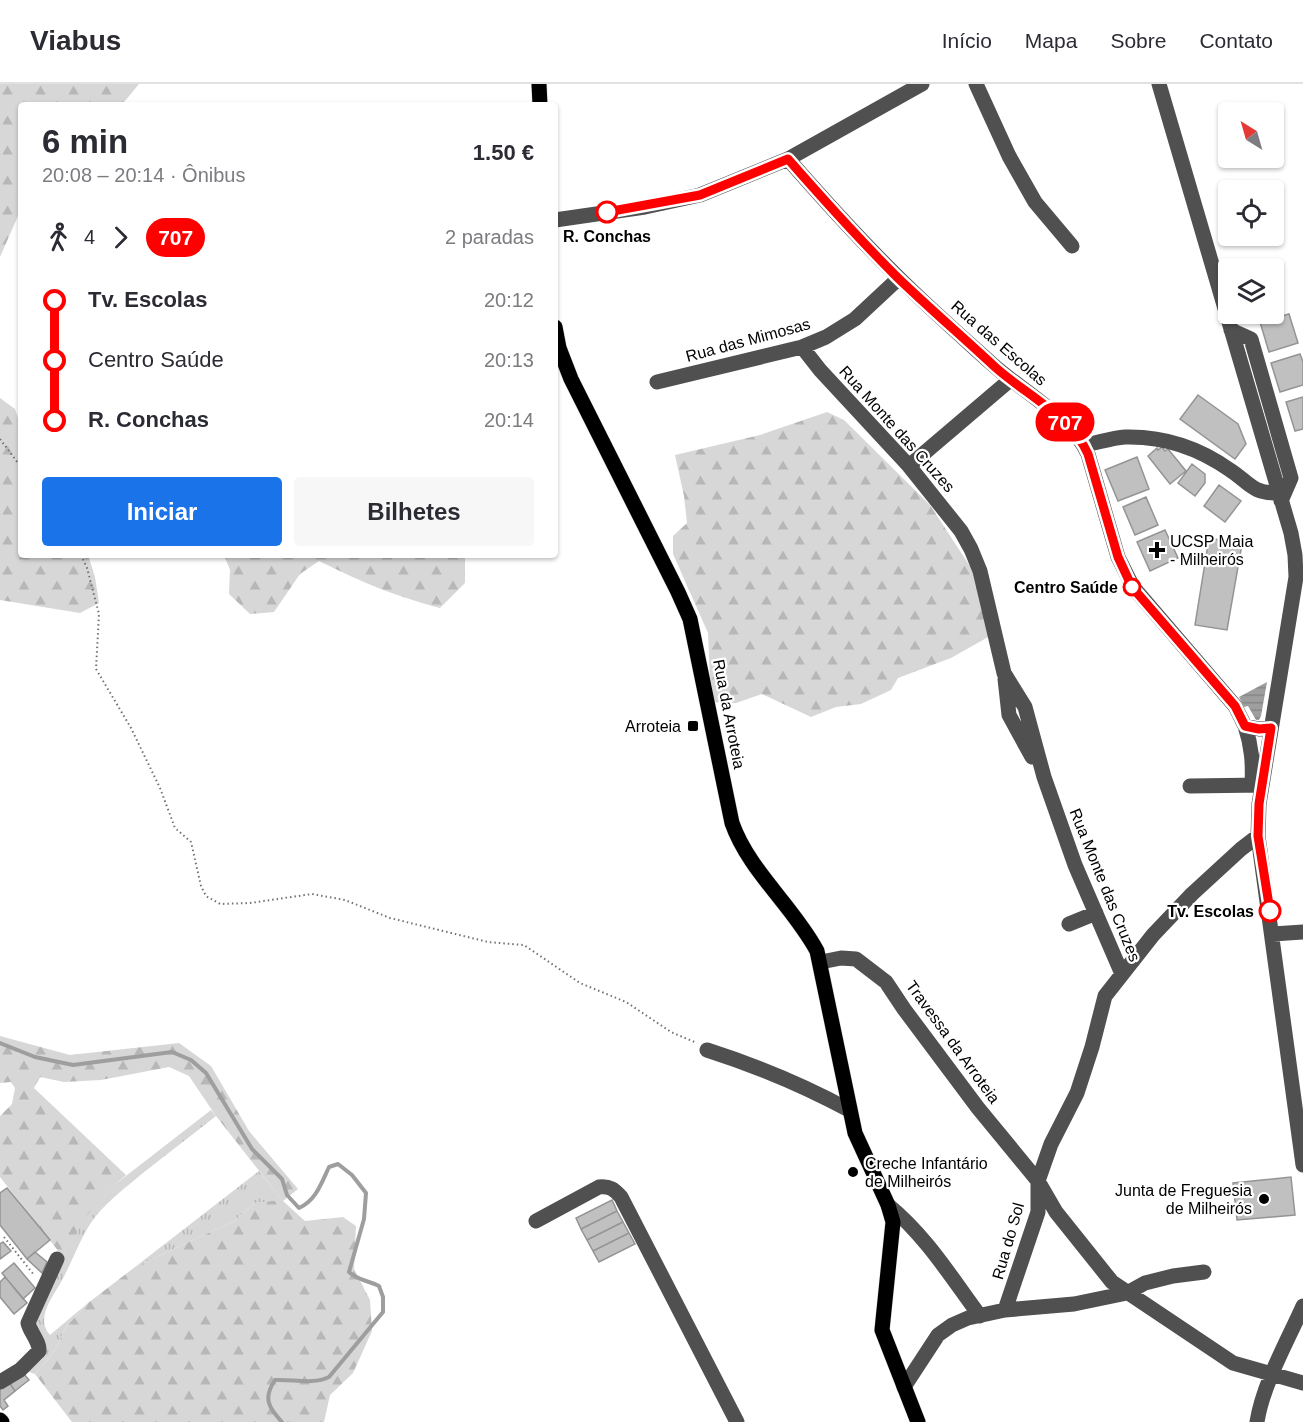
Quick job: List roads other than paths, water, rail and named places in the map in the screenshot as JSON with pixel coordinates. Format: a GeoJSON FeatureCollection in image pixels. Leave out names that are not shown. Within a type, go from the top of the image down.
{"type":"FeatureCollection","features":[{"type":"Feature","properties":{"kind":"main road"},"geometry":{"type":"LineString","coordinates":[[538,84],[540,102]]}},
{"type":"Feature","properties":{"kind":"main road","name":"Rua da Arroteia"},"geometry":{"type":"LineString","coordinates":[[558,343],[571,379],[690,619],[736,836],[744,850],[802,925],[821,962],[855,1133],[888,1205],[894,1229],[882,1330],[918,1422]]}},
{"type":"Feature","properties":{"kind":"street"},"geometry":{"type":"LineString","coordinates":[[558,220],[645,207],[700,195],[788,159],[922,84]]}},
{"type":"Feature","properties":{"kind":"street"},"geometry":{"type":"LineString","coordinates":[[976,84],[1009,156],[1035,202],[1072,246]]}},
{"type":"Feature","properties":{"kind":"street"},"geometry":{"type":"LineString","coordinates":[[1084,445],[1124,437],[1156,439],[1190,447],[1230,470],[1252,487],[1263,493],[1280,497],[1291,478],[1251,339],[1231,330],[1159,84]]}},
{"type":"Feature","properties":{"kind":"street","name":"Rua das Escolas"},"geometry":{"type":"LineString","coordinates":[[788,159],[898,278],[1010,380],[1070,426],[1084,445],[1118,557],[1132,587],[1235,706],[1251,744],[1259,804],[1258,836],[1303,1165]]}},
{"type":"Feature","properties":{"kind":"street","name":"Rua das Mimosas"},"geometry":{"type":"LineString","coordinates":[[657,382],[802,347],[826,337],[855,319],[898,278]]}},
{"type":"Feature","properties":{"kind":"street","name":"Rua Monte das Cruzes"},"geometry":{"type":"LineString","coordinates":[[802,347],[820,370],[909,466],[961,531],[971,549],[980,571],[1004,673],[1025,707],[1044,777],[1075,865],[1122,974],[1105,996],[1077,1093],[1051,1144],[1038,1181]]}},
{"type":"Feature","properties":{"kind":"street"},"geometry":{"type":"LineString","coordinates":[[909,466],[1010,380]]}},
{"type":"Feature","properties":{"kind":"street","name":"Rua das Escolas"},"geometry":{"type":"LineString","coordinates":[[1257,785],[1271,728],[1296,577],[1297,532],[1280,497]]}},
{"type":"Feature","properties":{"kind":"street"},"geometry":{"type":"LineString","coordinates":[[1245,726],[1259,729],[1271,728]]}},
{"type":"Feature","properties":{"kind":"street"},"geometry":{"type":"LineString","coordinates":[[1190,786],[1257,785]]}},
{"type":"Feature","properties":{"kind":"street"},"geometry":{"type":"LineString","coordinates":[[1122,974],[1153,935],[1192,894],[1258,836]]}},
{"type":"Feature","properties":{"kind":"street"},"geometry":{"type":"LineString","coordinates":[[1069,924],[1096,913]]}},
{"type":"Feature","properties":{"kind":"street"},"geometry":{"type":"LineString","coordinates":[[1273,934],[1303,932]]}},
{"type":"Feature","properties":{"kind":"street","name":"Travessa da Arroteia"},"geometry":{"type":"LineString","coordinates":[[821,962],[840,958],[856,959],[886,982],[978,1108],[1038,1181]]}},
{"type":"Feature","properties":{"kind":"street"},"geometry":{"type":"LineString","coordinates":[[707,1050],[806,1087],[849,1110]]}},
{"type":"Feature","properties":{"kind":"street"},"geometry":{"type":"LineString","coordinates":[[1038,1181],[1056,1212],[1112,1282],[1233,1363],[1303,1383]]}},
{"type":"Feature","properties":{"kind":"street","name":"Rua do Sol"},"geometry":{"type":"LineString","coordinates":[[1005,1310],[1038,1212],[1038,1181]]}},
{"type":"Feature","properties":{"kind":"street"},"geometry":{"type":"LineString","coordinates":[[536,1221],[599,1187],[607,1186],[615,1190],[621,1197],[737,1422]]}},
{"type":"Feature","properties":{"kind":"street"},"geometry":{"type":"LineString","coordinates":[[888,1205],[926,1241],[980,1316]]}},
{"type":"Feature","properties":{"kind":"street"},"geometry":{"type":"LineString","coordinates":[[0,1382],[20,1370],[39,1351],[28,1323],[57,1259]]}},
{"type":"Feature","properties":{"kind":"street"},"geometry":{"type":"LineString","coordinates":[[904,1387],[938,1335],[952,1325],[1005,1310],[1074,1304],[1127,1293],[1145,1283],[1204,1272]]}},
{"type":"Feature","properties":{"kind":"street"},"geometry":{"type":"LineString","coordinates":[[1257,1422],[1259,1410],[1273,1373],[1303,1306]]}},
{"type":"Feature","properties":{"kind":"waterway"},"geometry":{"type":"LineString","coordinates":[[0,1043],[35,1057],[73,1065],[172,1052],[191,1060],[206,1073],[252,1149],[282,1179],[287,1195],[299,1208],[314,1196],[329,1167],[338,1164],[352,1175],[366,1193],[364,1219],[349,1272],[379,1286],[383,1297],[383,1312],[329,1377],[309,1381],[275,1380],[268,1397],[270,1407],[282,1422]]}},
{"type":"Feature","properties":{"kind":"place","name":"R. Conchas"},"geometry":{"type":"Point","coordinates":[607,212]}},
{"type":"Feature","properties":{"kind":"place","name":"UCSP Maia - Milheirós"},"geometry":{"type":"Point","coordinates":[1157,550]}},
{"type":"Feature","properties":{"kind":"place","name":"Centro Saúde"},"geometry":{"type":"Point","coordinates":[1132,587]}},
{"type":"Feature","properties":{"kind":"place","name":"Arroteia"},"geometry":{"type":"Point","coordinates":[693,726]}},
{"type":"Feature","properties":{"kind":"place","name":"Tv. Escolas"},"geometry":{"type":"Point","coordinates":[1270,911]}},
{"type":"Feature","properties":{"kind":"place","name":"Creche Infantário de Milheirós"},"geometry":{"type":"Point","coordinates":[853,1172]}},
{"type":"Feature","properties":{"kind":"place","name":"Junta de Freguesia de Milheirós"},"geometry":{"type":"Point","coordinates":[1264,1199]}}]}
